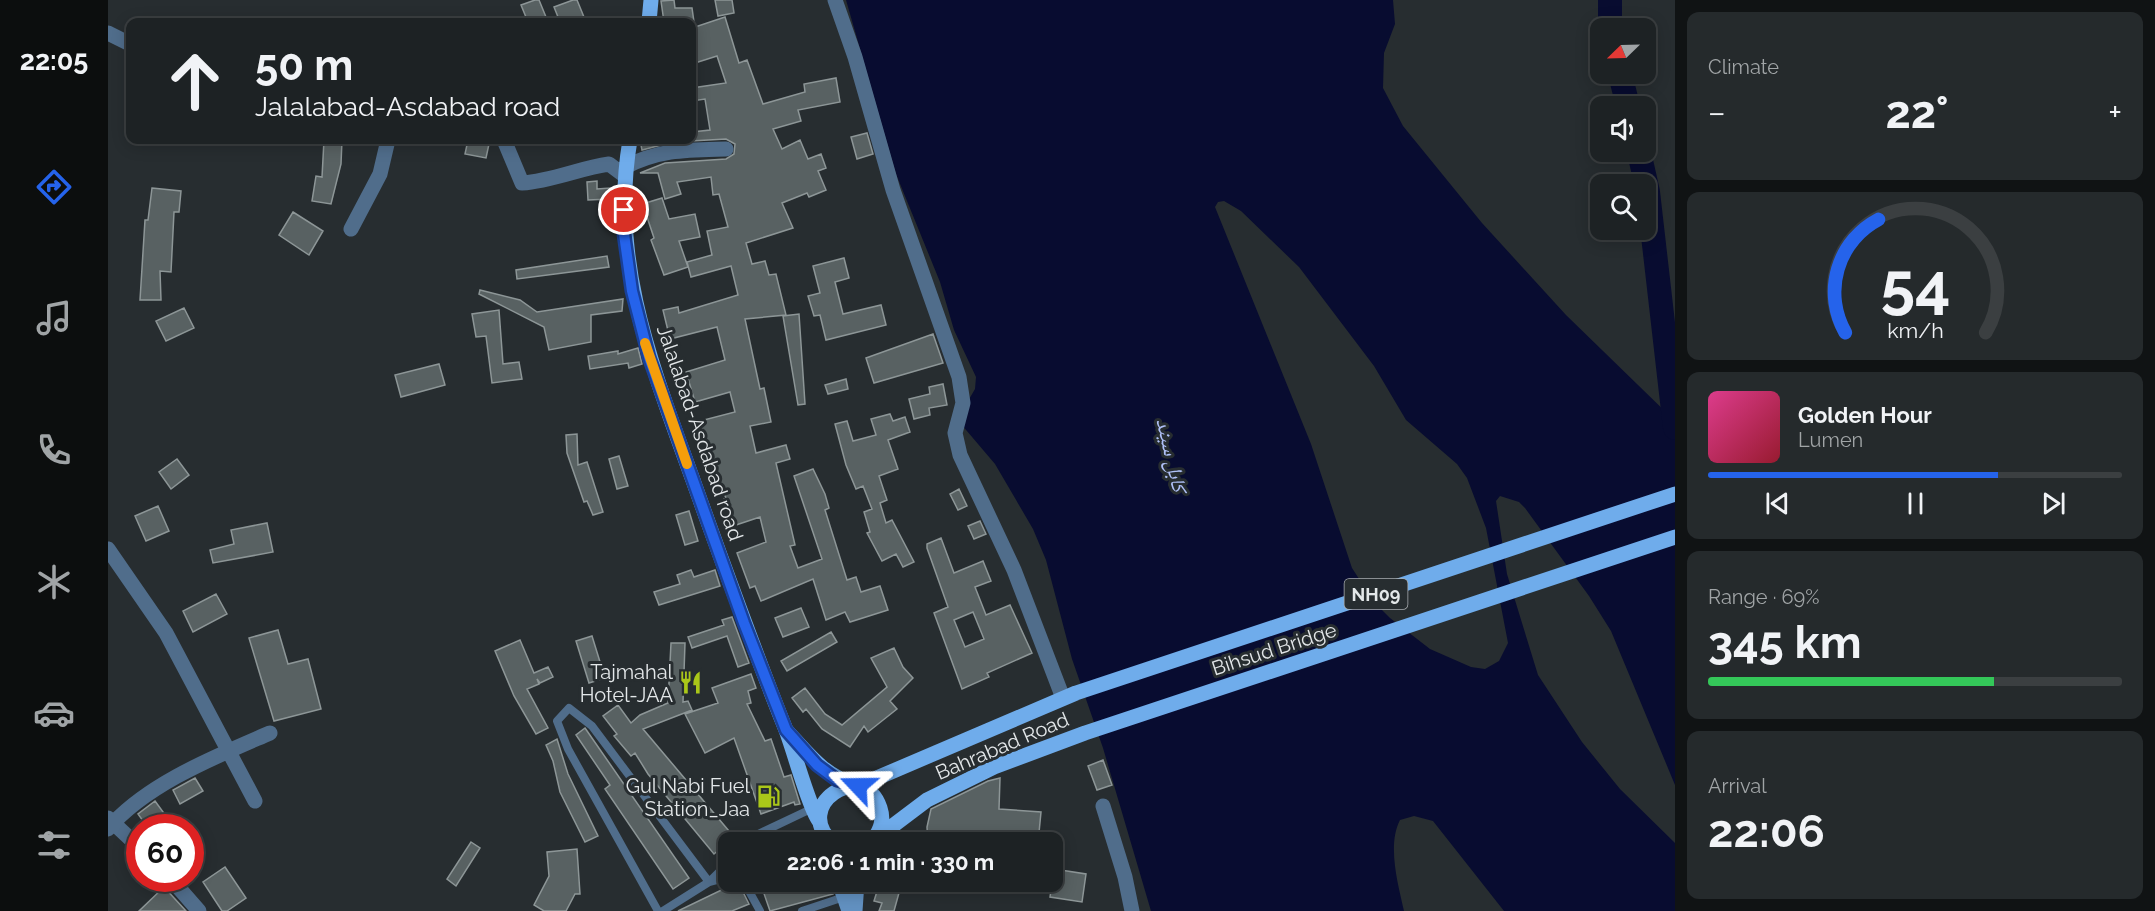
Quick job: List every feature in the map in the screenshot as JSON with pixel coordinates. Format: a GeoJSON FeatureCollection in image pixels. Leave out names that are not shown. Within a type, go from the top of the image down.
{"type":"FeatureCollection","features":[{"type":"Feature","properties":{"kind":"main road"},"geometry":{"type":"LineString","coordinates":[[649,18],[651,0]]}},
{"type":"Feature","properties":{"kind":"main road","name":"Jalalabad-Asdabad road"},"geometry":{"type":"LineString","coordinates":[[629,144],[625,172],[623,227],[632,291],[649,357],[744,623],[786,730]]}},
{"type":"Feature","properties":{"kind":"main road","name":"NH09"},"geometry":{"type":"LineString","coordinates":[[826,832],[824,803],[838,790],[858,786],[1069,696],[1675,494]]}},
{"type":"Feature","properties":{"kind":"main road","name":"Bihsud Bridge"},"geometry":{"type":"LineString","coordinates":[[1091,732],[1675,537]]}},
{"type":"Feature","properties":{"kind":"main road","name":"NH09"},"geometry":{"type":"LineString","coordinates":[[786,730],[817,765],[837,780],[858,786],[874,797],[882,813],[879,832]]}},
{"type":"Feature","properties":{"kind":"main road","name":"NH09"},"geometry":{"type":"LineString","coordinates":[[786,730],[813,808],[824,832]]}},
{"type":"Feature","properties":{"kind":"main road","name":"Bahrabad Road"},"geometry":{"type":"LineString","coordinates":[[885,832],[927,800],[946,790],[994,767],[1091,732]]}},
{"type":"Feature","properties":{"kind":"main road"},"geometry":{"type":"LineString","coordinates":[[855,911],[856,892]]}},
{"type":"Feature","properties":{"kind":"street"},"geometry":{"type":"LineString","coordinates":[[835,0],[855,57],[893,190],[959,377],[963,403],[956,433],[960,455],[1014,570],[1069,696]]}},
{"type":"Feature","properties":{"kind":"street"},"geometry":{"type":"LineString","coordinates":[[108,33],[126,43]]}},
{"type":"Feature","properties":{"kind":"street"},"geometry":{"type":"LineString","coordinates":[[351,229],[380,174],[387,144]]}},
{"type":"Feature","properties":{"kind":"street"},"geometry":{"type":"LineString","coordinates":[[506,144],[522,183],[538,182],[581,168],[609,164],[625,172],[649,155],[689,149],[726,149]]}},
{"type":"Feature","properties":{"kind":"street"},"geometry":{"type":"LineString","coordinates":[[108,549],[166,633],[255,801]]}},
{"type":"Feature","properties":{"kind":"street"},"geometry":{"type":"LineString","coordinates":[[126,836],[110,823],[155,790],[229,751],[270,733]]}},
{"type":"Feature","properties":{"kind":"street"},"geometry":{"type":"LineString","coordinates":[[1103,806],[1125,877],[1132,911]]}},
{"type":"Feature","properties":{"kind":"street"},"geometry":{"type":"LineString","coordinates":[[182,892],[199,911]]}},
{"type":"Feature","properties":{"kind":"lane"},"geometry":{"type":"LineString","coordinates":[[658,911],[568,749],[557,721],[569,708],[592,726],[709,882]]}},
{"type":"Feature","properties":{"kind":"lane"},"geometry":{"type":"LineString","coordinates":[[763,832],[813,808]]}},
{"type":"Feature","properties":{"kind":"lane"},"geometry":{"type":"LineString","coordinates":[[663,911],[709,882],[718,873]]}},
{"type":"Feature","properties":{"kind":"lane"},"geometry":{"type":"LineString","coordinates":[[709,882],[718,880]]}},
{"type":"Feature","properties":{"kind":"lane"},"geometry":{"type":"LineString","coordinates":[[750,892],[760,911]]}},
{"type":"Feature","properties":{"kind":"lane"},"geometry":{"type":"LineString","coordinates":[[802,911],[844,897]]}},
{"type":"Feature","properties":{"kind":"water","name":"کابل سيند"},"geometry":{"type":"Polygon","coordinates":[[[846,0],[1393,0],[1395,24],[1384,53],[1383,88],[1403,126],[1482,223],[1566,315],[1675,421],[1675,785],[1611,631],[1589,596],[1525,508],[1519,502],[1500,496],[1496,501],[1507,574],[1538,675],[1582,742],[1620,789],[1675,843],[1675,911],[1504,911],[1433,821],[1414,816],[1400,820],[1394,841],[1395,865],[1404,911],[1151,911],[1103,748],[1072,659],[1046,560],[1033,529],[995,464],[961,424],[968,401],[975,389],[976,377],[954,330],[940,282],[896,174],[846,0]],[[1224,201],[1218,202],[1215,207],[1311,444],[1352,568],[1374,602],[1390,618],[1430,649],[1471,667],[1485,669],[1499,661],[1508,643],[1486,528],[1467,478],[1457,464],[1406,420],[1374,366],[1299,267],[1241,211],[1224,201]]]}},
{"type":"Feature","properties":{"kind":"building"},"geometry":{"type":"Polygon","coordinates":[[[539,0],[546,17],[526,18],[521,5],[539,0]]]}},
{"type":"Feature","properties":{"kind":"building"},"geometry":{"type":"Polygon","coordinates":[[[577,0],[584,18],[558,18],[554,7],[577,0]]]}},
{"type":"Feature","properties":{"kind":"building"},"geometry":{"type":"Polygon","coordinates":[[[674,0],[675,8],[692,8],[693,18],[663,18],[661,1],[674,0]]]}},
{"type":"Feature","properties":{"kind":"building"},"geometry":{"type":"Polygon","coordinates":[[[715,0],[732,0],[734,13],[718,16],[715,0]]]}},
{"type":"Feature","properties":{"kind":"building"},"geometry":{"type":"Polygon","coordinates":[[[725,17],[739,63],[747,60],[763,104],[805,92],[804,84],[836,78],[840,102],[798,110],[801,121],[773,129],[782,149],[800,140],[808,159],[821,154],[826,168],[818,171],[826,190],[809,197],[807,193],[782,203],[793,228],[746,243],[752,264],[765,261],[769,275],[776,274],[786,315],[745,319],[760,389],[764,388],[771,422],[750,426],[756,453],[786,445],[790,459],[776,463],[795,545],[790,546],[798,568],[822,559],[794,476],[813,469],[825,494],[829,508],[825,510],[847,580],[856,577],[861,592],[880,586],[888,610],[850,622],[845,612],[826,620],[813,579],[761,601],[755,586],[750,588],[737,553],[766,542],[760,517],[733,526],[724,499],[726,498],[712,467],[700,421],[735,412],[730,392],[695,402],[686,372],[725,360],[717,327],[670,339],[663,310],[678,307],[679,313],[738,295],[731,266],[691,277],[687,262],[712,255],[707,231],[728,227],[719,194],[713,195],[711,177],[677,182],[681,194],[665,199],[658,173],[640,173],[665,163],[726,159],[734,154],[735,144],[726,139],[696,141],[696,132],[710,130],[705,99],[696,100],[696,87],[726,83],[717,56],[696,63],[696,27],[725,17]]]}},
{"type":"Feature","properties":{"kind":"building"},"geometry":{"type":"Polygon","coordinates":[[[867,133],[873,154],[857,159],[851,137],[867,133]]]}},
{"type":"Feature","properties":{"kind":"building"},"geometry":{"type":"Polygon","coordinates":[[[324,144],[342,144],[341,164],[331,204],[312,201],[316,176],[322,177],[324,144]]]}},
{"type":"Feature","properties":{"kind":"building"},"geometry":{"type":"Polygon","coordinates":[[[467,144],[489,144],[486,158],[465,154],[467,144]]]}},
{"type":"Feature","properties":{"kind":"building"},"geometry":{"type":"Polygon","coordinates":[[[641,144],[665,144],[642,150],[641,144]]]}},
{"type":"Feature","properties":{"kind":"building"},"geometry":{"type":"Polygon","coordinates":[[[597,181],[597,189],[610,188],[610,199],[588,200],[587,182],[597,181]]]}},
{"type":"Feature","properties":{"kind":"building"},"geometry":{"type":"Polygon","coordinates":[[[152,188],[181,191],[179,212],[174,212],[171,272],[160,271],[161,300],[140,300],[145,220],[148,220],[152,188]]]}},
{"type":"Feature","properties":{"kind":"building"},"geometry":{"type":"Polygon","coordinates":[[[662,198],[669,219],[695,214],[700,237],[679,241],[688,267],[664,275],[651,240],[654,238],[647,217],[640,219],[636,206],[662,198]]]}},
{"type":"Feature","properties":{"kind":"building"},"geometry":{"type":"Polygon","coordinates":[[[293,212],[323,231],[309,255],[279,235],[293,212]]]}},
{"type":"Feature","properties":{"kind":"building"},"geometry":{"type":"Polygon","coordinates":[[[607,256],[609,267],[517,279],[516,270],[607,256]]]}},
{"type":"Feature","properties":{"kind":"building"},"geometry":{"type":"Polygon","coordinates":[[[844,258],[849,278],[835,282],[843,314],[881,305],[886,325],[826,340],[820,315],[814,316],[808,296],[820,293],[813,266],[844,258]]]}},
{"type":"Feature","properties":{"kind":"building"},"geometry":{"type":"Polygon","coordinates":[[[480,290],[520,300],[537,312],[623,299],[622,311],[591,315],[591,342],[549,350],[544,327],[479,294],[480,290]]]}},
{"type":"Feature","properties":{"kind":"building"},"geometry":{"type":"Polygon","coordinates":[[[184,308],[194,328],[166,341],[156,321],[184,308]]]}},
{"type":"Feature","properties":{"kind":"building"},"geometry":{"type":"Polygon","coordinates":[[[499,310],[503,364],[519,362],[522,379],[492,383],[486,336],[476,337],[472,314],[499,310]]]}},
{"type":"Feature","properties":{"kind":"building"},"geometry":{"type":"Polygon","coordinates":[[[799,314],[805,404],[798,405],[783,316],[799,314]]]}},
{"type":"Feature","properties":{"kind":"building"},"geometry":{"type":"Polygon","coordinates":[[[933,334],[943,363],[874,383],[866,358],[933,334]]]}},
{"type":"Feature","properties":{"kind":"building"},"geometry":{"type":"Polygon","coordinates":[[[638,348],[642,364],[629,368],[628,363],[590,369],[588,356],[618,351],[618,354],[638,348]]]}},
{"type":"Feature","properties":{"kind":"building"},"geometry":{"type":"Polygon","coordinates":[[[439,364],[445,385],[401,397],[395,375],[439,364]]]}},
{"type":"Feature","properties":{"kind":"building"},"geometry":{"type":"Polygon","coordinates":[[[846,379],[848,389],[828,394],[825,385],[846,379]]]}},
{"type":"Feature","properties":{"kind":"building"},"geometry":{"type":"Polygon","coordinates":[[[943,384],[947,405],[929,408],[930,415],[914,419],[909,399],[930,394],[929,387],[943,384]]]}},
{"type":"Feature","properties":{"kind":"building"},"geometry":{"type":"Polygon","coordinates":[[[890,414],[893,421],[905,417],[910,432],[888,440],[898,469],[879,476],[887,500],[880,503],[886,523],[892,520],[914,562],[903,567],[896,554],[882,561],[867,533],[870,532],[864,512],[872,509],[863,486],[856,489],[846,465],[835,424],[847,421],[853,441],[876,435],[871,419],[890,414]]]}},
{"type":"Feature","properties":{"kind":"building"},"geometry":{"type":"Polygon","coordinates":[[[577,434],[578,465],[587,462],[603,512],[593,515],[587,501],[584,502],[567,453],[566,435],[577,434]]]}},
{"type":"Feature","properties":{"kind":"building"},"geometry":{"type":"Polygon","coordinates":[[[619,456],[628,486],[617,489],[609,459],[619,456]]]}},
{"type":"Feature","properties":{"kind":"building"},"geometry":{"type":"Polygon","coordinates":[[[177,459],[189,475],[171,489],[159,472],[177,459]]]}},
{"type":"Feature","properties":{"kind":"building"},"geometry":{"type":"Polygon","coordinates":[[[959,489],[967,506],[958,510],[950,494],[959,489]]]}},
{"type":"Feature","properties":{"kind":"building"},"geometry":{"type":"Polygon","coordinates":[[[158,506],[169,531],[146,541],[135,516],[158,506]]]}},
{"type":"Feature","properties":{"kind":"building"},"geometry":{"type":"Polygon","coordinates":[[[689,511],[698,541],[685,545],[676,515],[689,511]]]}},
{"type":"Feature","properties":{"kind":"building"},"geometry":{"type":"Polygon","coordinates":[[[980,521],[986,534],[974,539],[968,526],[980,521]]]}},
{"type":"Feature","properties":{"kind":"building"},"geometry":{"type":"Polygon","coordinates":[[[267,523],[273,552],[213,563],[210,550],[234,544],[231,530],[267,523]]]}},
{"type":"Feature","properties":{"kind":"building"},"geometry":{"type":"Polygon","coordinates":[[[941,538],[954,573],[983,561],[991,581],[975,587],[986,615],[1010,605],[1032,653],[987,673],[989,677],[962,689],[934,613],[948,607],[927,544],[941,538]],[[973,612],[954,620],[965,647],[984,639],[973,612]]]}},
{"type":"Feature","properties":{"kind":"building"},"geometry":{"type":"Polygon","coordinates":[[[691,570],[694,577],[715,570],[720,586],[659,605],[654,592],[680,584],[677,575],[691,570]]]}},
{"type":"Feature","properties":{"kind":"building"},"geometry":{"type":"Polygon","coordinates":[[[216,594],[227,614],[193,632],[183,611],[216,594]]]}},
{"type":"Feature","properties":{"kind":"building"},"geometry":{"type":"Polygon","coordinates":[[[801,608],[809,627],[783,637],[775,618],[801,608]]]}},
{"type":"Feature","properties":{"kind":"building"},"geometry":{"type":"Polygon","coordinates":[[[732,617],[749,663],[738,667],[727,636],[692,648],[688,637],[724,625],[722,620],[732,617]]]}},
{"type":"Feature","properties":{"kind":"building"},"geometry":{"type":"Polygon","coordinates":[[[278,630],[288,664],[308,659],[321,709],[274,721],[249,638],[278,630]]]}},
{"type":"Feature","properties":{"kind":"building"},"geometry":{"type":"Polygon","coordinates":[[[831,632],[837,642],[787,671],[781,661],[831,632]]]}},
{"type":"Feature","properties":{"kind":"building"},"geometry":{"type":"Polygon","coordinates":[[[592,636],[605,678],[589,683],[576,641],[592,636]]]}},
{"type":"Feature","properties":{"kind":"building"},"geometry":{"type":"Polygon","coordinates":[[[520,640],[534,673],[548,667],[553,677],[540,683],[537,679],[539,684],[527,689],[548,728],[536,734],[514,696],[495,651],[520,640]]]}},
{"type":"Feature","properties":{"kind":"building"},"geometry":{"type":"Polygon","coordinates":[[[671,643],[685,643],[683,702],[688,701],[692,710],[643,729],[730,832],[718,832],[718,851],[714,854],[648,774],[635,753],[631,756],[614,736],[617,734],[603,716],[618,705],[631,723],[640,715],[668,703],[671,643]]]}},
{"type":"Feature","properties":{"kind":"building"},"geometry":{"type":"Polygon","coordinates":[[[894,648],[903,667],[913,678],[890,701],[897,709],[868,732],[864,726],[850,747],[822,729],[806,709],[803,712],[792,698],[805,688],[825,714],[842,725],[887,687],[871,658],[894,648]]]}},
{"type":"Feature","properties":{"kind":"building"},"geometry":{"type":"Polygon","coordinates":[[[751,674],[756,688],[748,691],[751,703],[747,704],[765,741],[771,739],[784,777],[791,775],[800,804],[795,805],[794,802],[761,814],[734,738],[705,753],[685,714],[718,703],[712,688],[751,674]]]}},
{"type":"Feature","properties":{"kind":"building"},"geometry":{"type":"Polygon","coordinates":[[[585,728],[689,878],[673,889],[605,789],[610,785],[576,735],[585,728]]]}},
{"type":"Feature","properties":{"kind":"building"},"geometry":{"type":"Polygon","coordinates":[[[557,739],[568,774],[598,836],[585,842],[560,792],[553,761],[546,745],[557,739]]]}},
{"type":"Feature","properties":{"kind":"building"},"geometry":{"type":"Polygon","coordinates":[[[1103,760],[1112,785],[1097,790],[1088,766],[1103,760]]]}},
{"type":"Feature","properties":{"kind":"building"},"geometry":{"type":"Polygon","coordinates":[[[195,778],[203,791],[180,804],[173,790],[195,778]]]}},
{"type":"Feature","properties":{"kind":"building"},"geometry":{"type":"Polygon","coordinates":[[[1000,778],[999,809],[1041,812],[1039,832],[927,832],[931,809],[988,781],[1000,778]]]}},
{"type":"Feature","properties":{"kind":"building"},"geometry":{"type":"Polygon","coordinates":[[[155,801],[165,814],[138,814],[155,801]]]}},
{"type":"Feature","properties":{"kind":"building"},"geometry":{"type":"Polygon","coordinates":[[[471,842],[480,848],[456,886],[447,879],[471,842]]]}},
{"type":"Feature","properties":{"kind":"building"},"geometry":{"type":"Polygon","coordinates":[[[577,849],[580,894],[575,894],[566,911],[544,911],[534,905],[549,876],[547,852],[577,849]]]}},
{"type":"Feature","properties":{"kind":"building"},"geometry":{"type":"Polygon","coordinates":[[[225,867],[246,898],[227,911],[222,911],[204,881],[225,867]]]}},
{"type":"Feature","properties":{"kind":"building"},"geometry":{"type":"Polygon","coordinates":[[[1063,870],[1086,874],[1082,902],[1050,897],[1051,892],[1063,892],[1063,870]]]}},
{"type":"Feature","properties":{"kind":"building"},"geometry":{"type":"Polygon","coordinates":[[[159,892],[169,892],[186,911],[139,911],[159,892]]]}},
{"type":"Feature","properties":{"kind":"building"},"geometry":{"type":"Polygon","coordinates":[[[718,892],[743,892],[749,904],[732,911],[678,911],[718,892]]]}},
{"type":"Feature","properties":{"kind":"building"},"geometry":{"type":"Polygon","coordinates":[[[763,892],[832,892],[833,894],[770,911],[763,892]]]}},
{"type":"Feature","properties":{"kind":"building"},"geometry":{"type":"Polygon","coordinates":[[[877,892],[899,892],[894,911],[879,911],[882,903],[874,901],[877,892]]]}},
{"type":"Feature","properties":{"kind":"waterway"},"geometry":{"type":"LineString","coordinates":[[1610,0],[1610,18]]}},
{"type":"Feature","properties":{"kind":"waterway"},"geometry":{"type":"LineString","coordinates":[[1622,84],[1626,96]]}},
{"type":"Feature","properties":{"kind":"waterway"},"geometry":{"type":"LineString","coordinates":[[1641,162],[1648,192],[1675,428]]}},
{"type":"Feature","properties":{"kind":"slow traffic"},"geometry":{"type":"LineString","coordinates":[[645,343],[687,464]]}},
{"type":"Feature","properties":{"kind":"place","name":"Tajmahal Hotel-JAA"},"geometry":{"type":"Point","coordinates":[691,683]}},
{"type":"Feature","properties":{"kind":"place","name":"Gul Nabi Fuel Station_Jaa"},"geometry":{"type":"Point","coordinates":[768,797]}},
{"type":"Feature","properties":{"kind":"route"},"geometry":{"type":"LineString","coordinates":[[624,210],[623,227],[632,291],[649,357],[744,623],[786,730],[817,765],[837,780],[858,786]]}}]}
